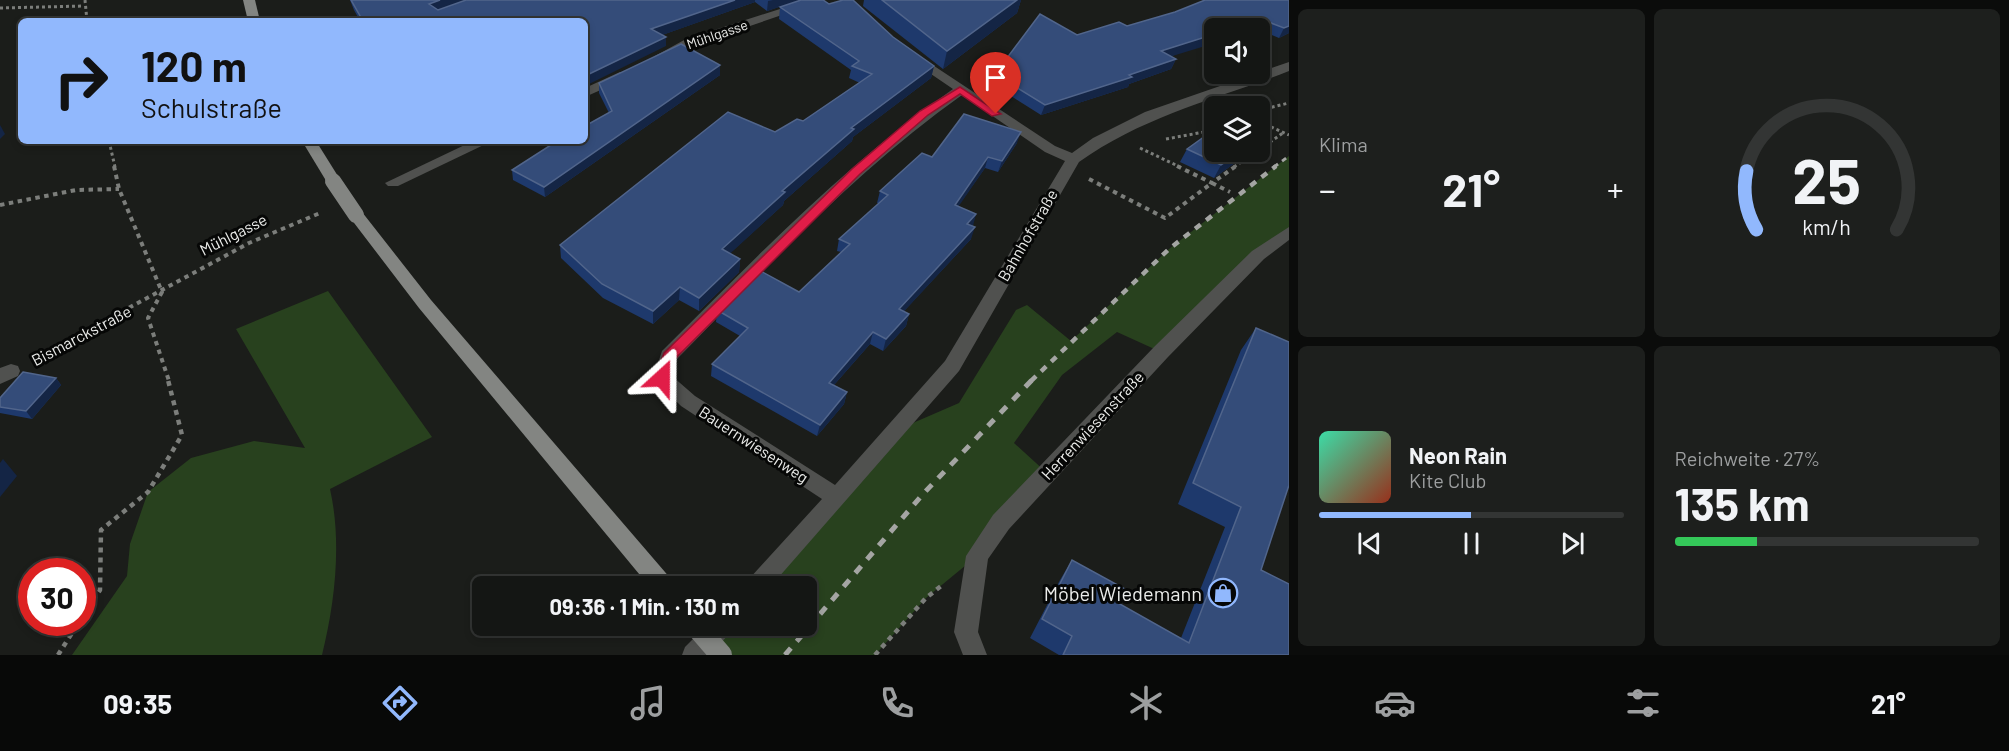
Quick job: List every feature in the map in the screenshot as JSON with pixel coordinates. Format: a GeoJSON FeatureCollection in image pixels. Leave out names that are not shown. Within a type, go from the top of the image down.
{"type":"FeatureCollection","features":[{"type":"Feature","properties":{"kind":"main road"},"geometry":{"type":"LineString","coordinates":[[249,0],[253,18]]}},
{"type":"Feature","properties":{"kind":"main road"},"geometry":{"type":"LineString","coordinates":[[311,144],[356,215],[425,304],[654,576]]}},
{"type":"Feature","properties":{"kind":"main road"},"geometry":{"type":"LineString","coordinates":[[705,636],[721,655]]}},
{"type":"Feature","properties":{"kind":"street","name":"Mühlgasse"},"geometry":{"type":"LineString","coordinates":[[648,62],[690,42],[820,0]]}},
{"type":"Feature","properties":{"kind":"street"},"geometry":{"type":"LineString","coordinates":[[898,45],[1050,150],[1072,159]]}},
{"type":"Feature","properties":{"kind":"street","name":"Bahnhofstraße"},"geometry":{"type":"LineString","coordinates":[[766,576],[952,366],[1072,159],[1092,144],[1160,109],[1228,90],[1289,66]]}},
{"type":"Feature","properties":{"kind":"street"},"geometry":{"type":"LineString","coordinates":[[588,92],[627,73]]}},
{"type":"Feature","properties":{"kind":"street","name":"Bauernwiesenweg"},"geometry":{"type":"LineString","coordinates":[[837,498],[688,401],[662,378],[669,356],[856,171],[924,113],[960,90]]}},
{"type":"Feature","properties":{"kind":"street"},"geometry":{"type":"LineString","coordinates":[[393,183],[478,144]]}},
{"type":"Feature","properties":{"kind":"street","name":"Herrenwiesenstraße"},"geometry":{"type":"LineString","coordinates":[[975,655],[966,632],[977,556],[1001,522],[1161,352],[1258,255],[1289,232]]}},
{"type":"Feature","properties":{"kind":"street"},"geometry":{"type":"LineString","coordinates":[[694,655],[712,636]]}},
{"type":"Feature","properties":{"kind":"path"},"geometry":{"type":"LineString","coordinates":[[85,0],[86,18]]}},
{"type":"Feature","properties":{"kind":"path"},"geometry":{"type":"LineString","coordinates":[[0,8],[84,6]]}},
{"type":"Feature","properties":{"kind":"path"},"geometry":{"type":"LineString","coordinates":[[1270,108],[1289,103]]}},
{"type":"Feature","properties":{"kind":"path"},"geometry":{"type":"LineString","coordinates":[[1270,126],[1289,135]]}},
{"type":"Feature","properties":{"kind":"path"},"geometry":{"type":"LineString","coordinates":[[1156,141],[1204,132]]}},
{"type":"Feature","properties":{"kind":"path"},"geometry":{"type":"LineString","coordinates":[[1270,142],[1284,132]]}},
{"type":"Feature","properties":{"kind":"path"},"geometry":{"type":"LineString","coordinates":[[1145,143],[1133,145],[1230,192]]}},
{"type":"Feature","properties":{"kind":"path"},"geometry":{"type":"LineString","coordinates":[[96,596],[100,590],[101,530],[148,492],[182,435],[171,388],[148,318],[162,292],[119,189],[111,144]]}},
{"type":"Feature","properties":{"kind":"path"},"geometry":{"type":"LineString","coordinates":[[1100,185],[1165,218],[1242,162]]}},
{"type":"Feature","properties":{"kind":"path"},"geometry":{"type":"LineString","coordinates":[[0,205],[76,190],[119,189]]}},
{"type":"Feature","properties":{"kind":"path","name":"Mühlgasse"},"geometry":{"type":"LineString","coordinates":[[162,292],[249,243],[323,212]]}},
{"type":"Feature","properties":{"kind":"path","name":"Bismarckstraße"},"geometry":{"type":"LineString","coordinates":[[5,374],[162,292]]}},
{"type":"Feature","properties":{"kind":"path"},"geometry":{"type":"LineString","coordinates":[[875,655],[926,598],[977,556]]}},
{"type":"Feature","properties":{"kind":"path"},"geometry":{"type":"LineString","coordinates":[[58,655],[70,636]]}},
{"type":"Feature","properties":{"kind":"green space"},"geometry":{"type":"Polygon","coordinates":[[[1289,156],[1289,232],[1161,352],[1117,332],[1062,375],[1014,443],[1047,473],[977,556],[926,598],[875,655],[695,655],[712,636],[817,636],[817,576],[766,576],[899,429],[959,403],[1016,310],[1027,305],[1071,341],[1169,249],[1289,156]]]}},
{"type":"Feature","properties":{"kind":"green space"},"geometry":{"type":"Polygon","coordinates":[[[328,291],[432,437],[330,489],[336,530],[335,572],[322,655],[72,655],[85,636],[96,636],[96,621],[127,576],[130,544],[148,492],[191,458],[254,441],[305,448],[236,329],[328,291]]]}},
{"type":"Feature","properties":{"kind":"building"},"geometry":{"type":"Polygon","coordinates":[[[351,0],[440,0],[429,4],[438,10],[466,0],[735,0],[651,29],[666,37],[588,75],[588,18],[361,18],[351,0]]]}},
{"type":"Feature","properties":{"kind":"building"},"geometry":{"type":"Polygon","coordinates":[[[801,0],[823,0],[829,4],[853,0],[893,37],[934,66],[851,128],[854,129],[782,191],[785,192],[722,249],[740,259],[699,298],[680,287],[653,311],[602,284],[560,245],[728,112],[775,132],[797,119],[803,121],[872,74],[852,66],[859,61],[780,7],[801,0]]]}},
{"type":"Feature","properties":{"kind":"building"},"geometry":{"type":"Polygon","coordinates":[[[882,0],[1017,0],[947,51],[882,0]]]}},
{"type":"Feature","properties":{"kind":"building"},"geometry":{"type":"Polygon","coordinates":[[[1205,0],[1289,0],[1289,26],[1284,28],[1270,23],[1270,18],[1204,18],[1204,37],[1161,51],[1176,59],[1129,75],[1132,77],[1045,105],[995,74],[1040,14],[1077,35],[1119,22],[1127,26],[1175,12],[1205,0]]]}},
{"type":"Feature","properties":{"kind":"building"},"geometry":{"type":"Polygon","coordinates":[[[681,44],[720,65],[544,187],[512,170],[552,144],[588,144],[588,124],[612,111],[599,83],[681,44]]]}},
{"type":"Feature","properties":{"kind":"building"},"geometry":{"type":"Polygon","coordinates":[[[964,114],[1021,132],[1002,161],[988,157],[955,205],[976,214],[967,224],[975,227],[899,309],[909,314],[886,339],[873,332],[829,383],[847,392],[820,425],[712,364],[748,328],[717,310],[757,269],[799,292],[850,244],[839,239],[888,195],[880,191],[922,153],[932,157],[964,114]]]}},
{"type":"Feature","properties":{"kind":"building"},"geometry":{"type":"Polygon","coordinates":[[[1204,137],[1204,157],[1187,149],[1204,137]]]}},
{"type":"Feature","properties":{"kind":"building"},"geometry":{"type":"Polygon","coordinates":[[[1256,328],[1289,342],[1289,485],[1261,570],[1289,584],[1289,655],[1063,655],[1072,636],[1042,619],[1072,560],[1125,589],[1118,603],[1189,643],[1241,507],[1193,483],[1256,328]]]}},
{"type":"Feature","properties":{"kind":"building"},"geometry":{"type":"Polygon","coordinates":[[[23,372],[56,378],[26,411],[0,407],[0,398],[23,372]]]}},
{"type":"Feature","properties":{"kind":"railway"},"geometry":{"type":"LineString","coordinates":[[1274,167],[1289,156]]}},
{"type":"Feature","properties":{"kind":"railway"},"geometry":{"type":"LineString","coordinates":[[1032,381],[1169,249],[1276,166]]}},
{"type":"Feature","properties":{"kind":"railway"},"geometry":{"type":"LineString","coordinates":[[785,655],[923,494],[1032,381]]}},
{"type":"Feature","properties":{"kind":"place","name":"Möbel Wiedemann"},"geometry":{"type":"Point","coordinates":[1223,593]}},
{"type":"Feature","properties":{"kind":"route"},"geometry":{"type":"LineString","coordinates":[[662,378],[669,356],[856,171],[924,113],[960,90],[996,114]]}}]}
